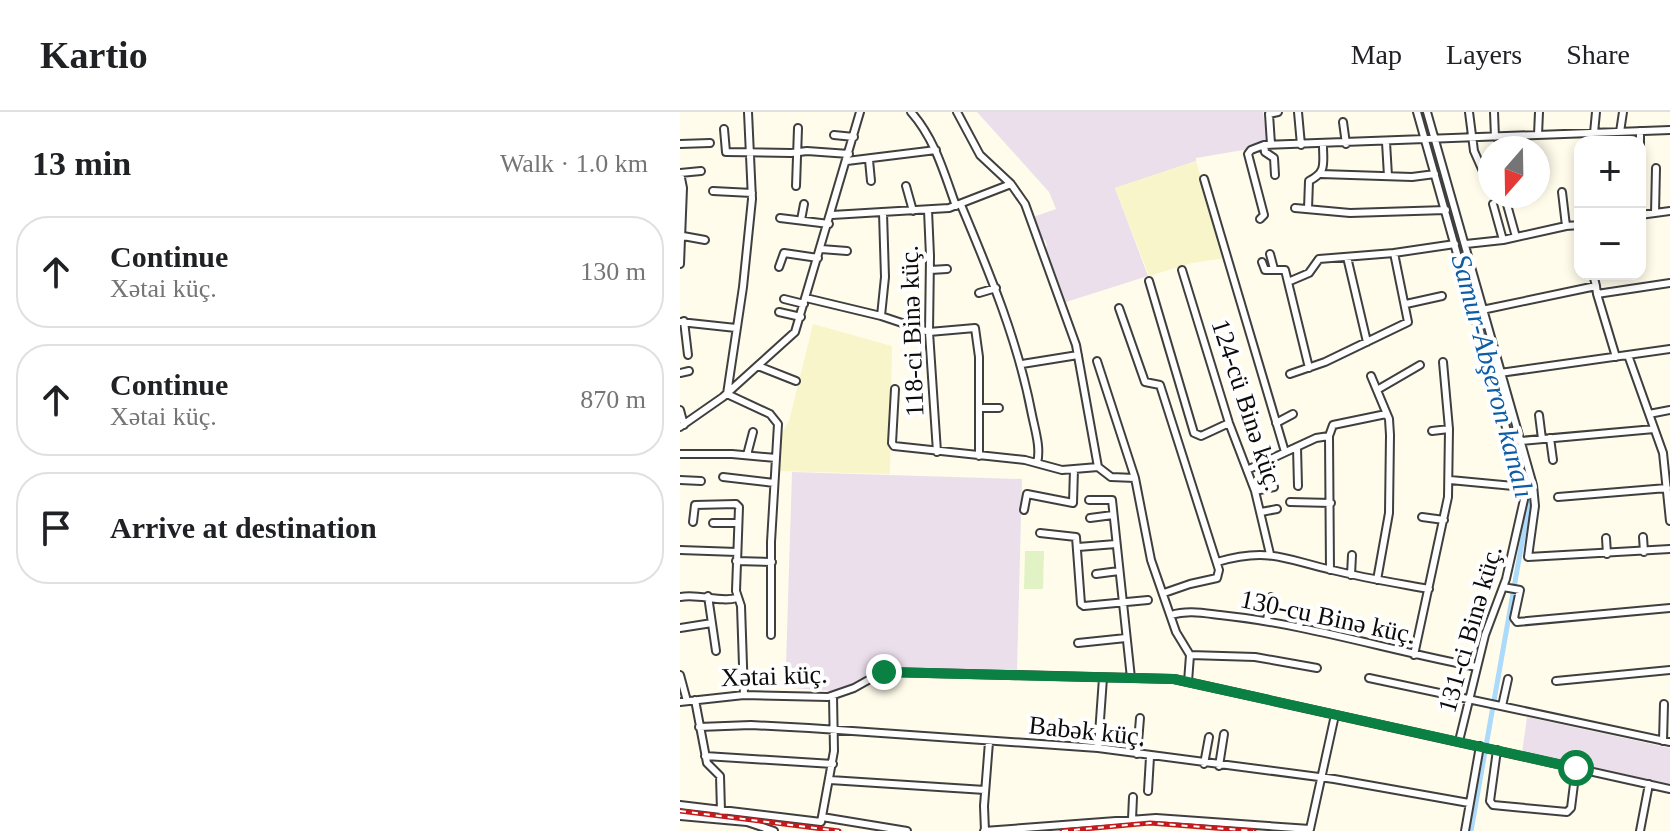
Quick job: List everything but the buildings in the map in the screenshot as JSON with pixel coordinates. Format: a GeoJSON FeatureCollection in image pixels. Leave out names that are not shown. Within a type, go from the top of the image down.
{"type":"FeatureCollection","features":[{"type":"Feature","properties":{"kind":"street"},"geometry":{"type":"LineString","coordinates":[[727,394],[752,193],[748,112]]}},
{"type":"Feature","properties":{"kind":"street"},"geometry":{"type":"LineString","coordinates":[[680,410],[682,426],[727,394],[795,332],[860,112]]}},
{"type":"Feature","properties":{"kind":"street"},"geometry":{"type":"LineString","coordinates":[[911,112],[926,129],[996,288],[1022,364],[1037,439],[1037,463]]}},
{"type":"Feature","properties":{"kind":"street"},"geometry":{"type":"LineString","coordinates":[[957,112],[980,155],[1022,198],[1065,310],[1078,355],[1098,467],[1111,477],[1135,478]]}},
{"type":"Feature","properties":{"kind":"street"},"geometry":{"type":"LineString","coordinates":[[1275,175],[1274,158],[1265,152],[1269,114],[1278,112]]}},
{"type":"Feature","properties":{"kind":"street"},"geometry":{"type":"LineString","coordinates":[[1298,112],[1301,145]]}},
{"type":"Feature","properties":{"kind":"street","name":"131-ci Binə küç."},"geometry":{"type":"LineString","coordinates":[[1417,112],[1524,487],[1511,588],[1490,621],[1459,741]]}},
{"type":"Feature","properties":{"kind":"street"},"geometry":{"type":"LineString","coordinates":[[1427,112],[1533,485],[1534,519],[1528,554],[1531,558],[1670,549]]}},
{"type":"Feature","properties":{"kind":"street"},"geometry":{"type":"LineString","coordinates":[[1469,112],[1471,138],[1478,160]]}},
{"type":"Feature","properties":{"kind":"street"},"geometry":{"type":"LineString","coordinates":[[1494,112],[1495,136]]}},
{"type":"Feature","properties":{"kind":"street"},"geometry":{"type":"LineString","coordinates":[[1538,135],[1539,112]]}},
{"type":"Feature","properties":{"kind":"street"},"geometry":{"type":"LineString","coordinates":[[1594,133],[1596,112]]}},
{"type":"Feature","properties":{"kind":"street"},"geometry":{"type":"LineString","coordinates":[[1620,132],[1623,112]]}},
{"type":"Feature","properties":{"kind":"street"},"geometry":{"type":"LineString","coordinates":[[1343,122],[1346,144]]}},
{"type":"Feature","properties":{"kind":"street"},"geometry":{"type":"LineString","coordinates":[[796,186],[798,128]]}},
{"type":"Feature","properties":{"kind":"street"},"geometry":{"type":"LineString","coordinates":[[724,129],[725,151],[797,152],[869,160],[936,150]]}},
{"type":"Feature","properties":{"kind":"street"},"geometry":{"type":"LineString","coordinates":[[1514,136],[1670,130]]}},
{"type":"Feature","properties":{"kind":"street"},"geometry":{"type":"LineString","coordinates":[[1640,131],[1640,136]]}},
{"type":"Feature","properties":{"kind":"street"},"geometry":{"type":"LineString","coordinates":[[834,135],[854,137]]}},
{"type":"Feature","properties":{"kind":"street"},"geometry":{"type":"LineString","coordinates":[[1260,219],[1264,215],[1248,154],[1267,144],[1323,145],[1478,138]]}},
{"type":"Feature","properties":{"kind":"street"},"geometry":{"type":"LineString","coordinates":[[1386,142],[1388,176]]}},
{"type":"Feature","properties":{"kind":"street"},"geometry":{"type":"LineString","coordinates":[[680,144],[710,143]]}},
{"type":"Feature","properties":{"kind":"street"},"geometry":{"type":"LineString","coordinates":[[1321,174],[1323,145]]}},
{"type":"Feature","properties":{"kind":"street"},"geometry":{"type":"LineString","coordinates":[[869,160],[871,181]]}},
{"type":"Feature","properties":{"kind":"street"},"geometry":{"type":"LineString","coordinates":[[1655,213],[1656,168]]}},
{"type":"Feature","properties":{"kind":"street"},"geometry":{"type":"LineString","coordinates":[[680,261],[680,173],[701,171]]}},
{"type":"Feature","properties":{"kind":"street"},"geometry":{"type":"LineString","coordinates":[[1309,181],[1321,174],[1435,174]]}},
{"type":"Feature","properties":{"kind":"street"},"geometry":{"type":"LineString","coordinates":[[1301,178],[1309,181]]}},
{"type":"Feature","properties":{"kind":"street"},"geometry":{"type":"LineString","coordinates":[[1204,179],[1285,452]]}},
{"type":"Feature","properties":{"kind":"street"},"geometry":{"type":"LineString","coordinates":[[1308,209],[1309,181]]}},
{"type":"Feature","properties":{"kind":"street"},"geometry":{"type":"LineString","coordinates":[[832,215],[928,210],[959,205],[1011,184]]}},
{"type":"Feature","properties":{"kind":"street"},"geometry":{"type":"LineString","coordinates":[[906,186],[913,211]]}},
{"type":"Feature","properties":{"kind":"street"},"geometry":{"type":"LineString","coordinates":[[713,191],[752,193]]}},
{"type":"Feature","properties":{"kind":"street"},"geometry":{"type":"LineString","coordinates":[[1562,192],[1566,226]]}},
{"type":"Feature","properties":{"kind":"street"},"geometry":{"type":"LineString","coordinates":[[801,220],[804,204]]}},
{"type":"Feature","properties":{"kind":"street"},"geometry":{"type":"LineString","coordinates":[[1295,208],[1350,213],[1446,210]]}},
{"type":"Feature","properties":{"kind":"street"},"geometry":{"type":"LineString","coordinates":[[1494,208],[1503,240]]}},
{"type":"Feature","properties":{"kind":"street"},"geometry":{"type":"LineString","coordinates":[[1508,208],[1516,237]]}},
{"type":"Feature","properties":{"kind":"street","name":"118-ci Binə küç."},"geometry":{"type":"LineString","coordinates":[[928,210],[929,332],[937,452]]}},
{"type":"Feature","properties":{"kind":"street"},"geometry":{"type":"LineString","coordinates":[[1646,214],[1670,211]]}},
{"type":"Feature","properties":{"kind":"street"},"geometry":{"type":"LineString","coordinates":[[881,316],[885,277],[883,213]]}},
{"type":"Feature","properties":{"kind":"street"},"geometry":{"type":"LineString","coordinates":[[780,218],[829,224]]}},
{"type":"Feature","properties":{"kind":"street"},"geometry":{"type":"LineString","coordinates":[[1466,244],[1574,225]]}},
{"type":"Feature","properties":{"kind":"street"},"geometry":{"type":"LineString","coordinates":[[682,231],[705,240]]}},
{"type":"Feature","properties":{"kind":"street"},"geometry":{"type":"LineString","coordinates":[[1288,282],[1309,273],[1316,260],[1455,244]]}},
{"type":"Feature","properties":{"kind":"street"},"geometry":{"type":"LineString","coordinates":[[821,249],[847,251]]}},
{"type":"Feature","properties":{"kind":"street"},"geometry":{"type":"LineString","coordinates":[[779,267],[784,253],[818,258]]}},
{"type":"Feature","properties":{"kind":"street"},"geometry":{"type":"LineString","coordinates":[[1290,374],[1408,322],[1394,253]]}},
{"type":"Feature","properties":{"kind":"street"},"geometry":{"type":"LineString","coordinates":[[1270,254],[1274,269]]}},
{"type":"Feature","properties":{"kind":"street"},"geometry":{"type":"LineString","coordinates":[[1347,257],[1367,342]]}},
{"type":"Feature","properties":{"kind":"street"},"geometry":{"type":"LineString","coordinates":[[1262,262],[1265,270],[1284,269],[1309,368]]}},
{"type":"Feature","properties":{"kind":"street"},"geometry":{"type":"LineString","coordinates":[[930,270],[947,269]]}},
{"type":"Feature","properties":{"kind":"street","name":"124-cü Binə küç."},"geometry":{"type":"LineString","coordinates":[[1182,270],[1229,423],[1255,491],[1270,554]]}},
{"type":"Feature","properties":{"kind":"street"},"geometry":{"type":"LineString","coordinates":[[1594,280],[1616,357]]}},
{"type":"Feature","properties":{"kind":"street"},"geometry":{"type":"LineString","coordinates":[[1149,281],[1194,433],[1201,436],[1229,423]]}},
{"type":"Feature","properties":{"kind":"street"},"geometry":{"type":"LineString","coordinates":[[1482,310],[1596,290],[1670,283]]}},
{"type":"Feature","properties":{"kind":"street"},"geometry":{"type":"LineString","coordinates":[[979,293],[996,288]]}},
{"type":"Feature","properties":{"kind":"street"},"geometry":{"type":"LineString","coordinates":[[1406,304],[1442,296]]}},
{"type":"Feature","properties":{"kind":"street"},"geometry":{"type":"LineString","coordinates":[[784,299],[881,316],[929,332],[975,328],[979,346],[979,456]]}},
{"type":"Feature","properties":{"kind":"street"},"geometry":{"type":"LineString","coordinates":[[1119,308],[1145,382],[1160,385],[1217,562],[1217,578],[1164,593]]}},
{"type":"Feature","properties":{"kind":"street"},"geometry":{"type":"LineString","coordinates":[[779,312],[801,317]]}},
{"type":"Feature","properties":{"kind":"street"},"geometry":{"type":"LineString","coordinates":[[688,355],[682,322],[736,328]]}},
{"type":"Feature","properties":{"kind":"street"},"geometry":{"type":"LineString","coordinates":[[1500,373],[1670,349]]}},
{"type":"Feature","properties":{"kind":"street"},"geometry":{"type":"LineString","coordinates":[[1022,364],[1078,355]]}},
{"type":"Feature","properties":{"kind":"street"},"geometry":{"type":"LineString","coordinates":[[1628,355],[1668,465],[1670,521]]}},
{"type":"Feature","properties":{"kind":"street"},"geometry":{"type":"LineString","coordinates":[[1097,361],[1135,478],[1151,560],[1176,632],[1190,655],[1188,682]]}},
{"type":"Feature","properties":{"kind":"street"},"geometry":{"type":"LineString","coordinates":[[1414,655],[1450,480],[1443,362]]}},
{"type":"Feature","properties":{"kind":"street"},"geometry":{"type":"LineString","coordinates":[[1377,390],[1420,365]]}},
{"type":"Feature","properties":{"kind":"street"},"geometry":{"type":"LineString","coordinates":[[758,366],[796,381]]}},
{"type":"Feature","properties":{"kind":"street"},"geometry":{"type":"LineString","coordinates":[[680,373],[689,371]]}},
{"type":"Feature","properties":{"kind":"street"},"geometry":{"type":"LineString","coordinates":[[1371,376],[1389,419],[1390,503],[1377,580]]}},
{"type":"Feature","properties":{"kind":"street"},"geometry":{"type":"LineString","coordinates":[[895,389],[893,445],[1025,460],[1062,470],[1098,467]]}},
{"type":"Feature","properties":{"kind":"street"},"geometry":{"type":"LineString","coordinates":[[727,394],[775,417],[778,424],[771,635]]}},
{"type":"Feature","properties":{"kind":"street"},"geometry":{"type":"LineString","coordinates":[[980,408],[999,408]]}},
{"type":"Feature","properties":{"kind":"street"},"geometry":{"type":"LineString","coordinates":[[1649,414],[1670,410]]}},
{"type":"Feature","properties":{"kind":"street"},"geometry":{"type":"LineString","coordinates":[[1276,423],[1293,414]]}},
{"type":"Feature","properties":{"kind":"street"},"geometry":{"type":"LineString","coordinates":[[1330,570],[1329,429],[1333,425],[1386,414]]}},
{"type":"Feature","properties":{"kind":"street"},"geometry":{"type":"LineString","coordinates":[[1539,415],[1542,439]]}},
{"type":"Feature","properties":{"kind":"street"},"geometry":{"type":"LineString","coordinates":[[1432,431],[1449,429]]}},
{"type":"Feature","properties":{"kind":"street"},"geometry":{"type":"LineString","coordinates":[[1520,441],[1654,429]]}},
{"type":"Feature","properties":{"kind":"street"},"geometry":{"type":"LineString","coordinates":[[747,455],[753,432]]}},
{"type":"Feature","properties":{"kind":"street"},"geometry":{"type":"LineString","coordinates":[[1247,470],[1329,436]]}},
{"type":"Feature","properties":{"kind":"street"},"geometry":{"type":"LineString","coordinates":[[1550,438],[1553,460]]}},
{"type":"Feature","properties":{"kind":"street"},"geometry":{"type":"LineString","coordinates":[[1297,447],[1298,486]]}},
{"type":"Feature","properties":{"kind":"street"},"geometry":{"type":"LineString","coordinates":[[680,454],[776,458]]}},
{"type":"Feature","properties":{"kind":"street"},"geometry":{"type":"LineString","coordinates":[[1024,510],[1027,494],[1073,503],[1074,469]]}},
{"type":"Feature","properties":{"kind":"street"},"geometry":{"type":"LineString","coordinates":[[723,477],[774,483]]}},
{"type":"Feature","properties":{"kind":"street"},"geometry":{"type":"LineString","coordinates":[[680,480],[701,481]]}},
{"type":"Feature","properties":{"kind":"street"},"geometry":{"type":"LineString","coordinates":[[1450,480],[1524,487]]}},
{"type":"Feature","properties":{"kind":"street"},"geometry":{"type":"LineString","coordinates":[[1255,491],[1274,487]]}},
{"type":"Feature","properties":{"kind":"street"},"geometry":{"type":"LineString","coordinates":[[1558,497],[1667,488]]}},
{"type":"Feature","properties":{"kind":"street"},"geometry":{"type":"LineString","coordinates":[[1089,500],[1110,498],[1131,678]]}},
{"type":"Feature","properties":{"kind":"street"},"geometry":{"type":"LineString","coordinates":[[1290,502],[1331,503]]}},
{"type":"Feature","properties":{"kind":"street"},"geometry":{"type":"LineString","coordinates":[[693,522],[695,505],[736,504],[739,507],[736,561],[744,695]]}},
{"type":"Feature","properties":{"kind":"street"},"geometry":{"type":"LineString","coordinates":[[1261,512],[1277,509]]}},
{"type":"Feature","properties":{"kind":"street"},"geometry":{"type":"LineString","coordinates":[[1090,518],[1113,515]]}},
{"type":"Feature","properties":{"kind":"street"},"geometry":{"type":"LineString","coordinates":[[1422,517],[1444,520]]}},
{"type":"Feature","properties":{"kind":"street"},"geometry":{"type":"LineString","coordinates":[[713,523],[738,523]]}},
{"type":"Feature","properties":{"kind":"street"},"geometry":{"type":"LineString","coordinates":[[1040,533],[1075,536],[1082,605],[1148,600]]}},
{"type":"Feature","properties":{"kind":"street"},"geometry":{"type":"LineString","coordinates":[[1643,537],[1644,552]]}},
{"type":"Feature","properties":{"kind":"street"},"geometry":{"type":"LineString","coordinates":[[1606,538],[1607,554]]}},
{"type":"Feature","properties":{"kind":"street"},"geometry":{"type":"LineString","coordinates":[[1078,547],[1116,544]]}},
{"type":"Feature","properties":{"kind":"street"},"geometry":{"type":"LineString","coordinates":[[680,550],[737,552]]}},
{"type":"Feature","properties":{"kind":"street"},"geometry":{"type":"LineString","coordinates":[[1217,562],[1240,556],[1270,554],[1351,575],[1429,589]]}},
{"type":"Feature","properties":{"kind":"street"},"geometry":{"type":"LineString","coordinates":[[1351,575],[1352,555]]}},
{"type":"Feature","properties":{"kind":"street"},"geometry":{"type":"LineString","coordinates":[[736,561],[772,562]]}},
{"type":"Feature","properties":{"kind":"street"},"geometry":{"type":"LineString","coordinates":[[1096,574],[1119,571]]}},
{"type":"Feature","properties":{"kind":"street"},"geometry":{"type":"LineString","coordinates":[[1511,588],[1520,592],[1514,618],[1520,622],[1670,608]]}},
{"type":"Feature","properties":{"kind":"street"},"geometry":{"type":"LineString","coordinates":[[708,596],[716,651]]}},
{"type":"Feature","properties":{"kind":"street"},"geometry":{"type":"LineString","coordinates":[[680,597],[737,598]]}},
{"type":"Feature","properties":{"kind":"street"},"geometry":{"type":"LineString","coordinates":[[1267,620],[1271,597]]}},
{"type":"Feature","properties":{"kind":"street"},"geometry":{"type":"LineString","coordinates":[[1299,627],[1302,611]]}},
{"type":"Feature","properties":{"kind":"street","name":"130-cu Binə küç."},"geometry":{"type":"LineString","coordinates":[[1171,615],[1191,612],[1267,620],[1477,667]]}},
{"type":"Feature","properties":{"kind":"street"},"geometry":{"type":"LineString","coordinates":[[680,628],[712,623]]}},
{"type":"Feature","properties":{"kind":"street"},"geometry":{"type":"LineString","coordinates":[[1078,643],[1126,638]]}},
{"type":"Feature","properties":{"kind":"street"},"geometry":{"type":"LineString","coordinates":[[1190,655],[1255,657],[1317,668]]}},
{"type":"Feature","properties":{"kind":"street"},"geometry":{"type":"LineString","coordinates":[[1556,681],[1670,670]]}},
{"type":"Feature","properties":{"kind":"street","name":"Xətai küç."},"geometry":{"type":"LineString","coordinates":[[683,701],[744,695],[833,696],[889,672],[1165,678],[1493,749]]}},
{"type":"Feature","properties":{"kind":"street"},"geometry":{"type":"LineString","coordinates":[[680,675],[683,701]]}},
{"type":"Feature","properties":{"kind":"street"},"geometry":{"type":"LineString","coordinates":[[1098,748],[1103,678]]}},
{"type":"Feature","properties":{"kind":"street"},"geometry":{"type":"LineString","coordinates":[[1369,678],[1667,741],[1664,704]]}},
{"type":"Feature","properties":{"kind":"street"},"geometry":{"type":"LineString","coordinates":[[1496,706],[1508,679]]}},
{"type":"Feature","properties":{"kind":"street"},"geometry":{"type":"LineString","coordinates":[[680,805],[821,822],[833,764],[833,696]]}},
{"type":"Feature","properties":{"kind":"street"},"geometry":{"type":"LineString","coordinates":[[695,700],[705,756],[708,765],[720,776],[721,811]]}},
{"type":"Feature","properties":{"kind":"street"},"geometry":{"type":"LineString","coordinates":[[989,742],[984,831],[1168,818],[1307,829],[1312,827],[1335,715]]}},
{"type":"Feature","properties":{"kind":"street"},"geometry":{"type":"LineString","coordinates":[[1137,754],[1140,718]]}},
{"type":"Feature","properties":{"kind":"street","name":"Babək küç."},"geometry":{"type":"LineString","coordinates":[[699,727],[751,725],[1098,748],[1320,777],[1469,803]]}},
{"type":"Feature","properties":{"kind":"street"},"geometry":{"type":"LineString","coordinates":[[1219,766],[1224,734]]}},
{"type":"Feature","properties":{"kind":"street"},"geometry":{"type":"LineString","coordinates":[[1204,764],[1209,737]]}},
{"type":"Feature","properties":{"kind":"street"},"geometry":{"type":"LineString","coordinates":[[1465,831],[1480,746]]}},
{"type":"Feature","properties":{"kind":"street"},"geometry":{"type":"LineString","coordinates":[[1576,768],[1571,808],[1567,812],[1493,805],[1490,801],[1493,749],[1670,789]]}},
{"type":"Feature","properties":{"kind":"street"},"geometry":{"type":"LineString","coordinates":[[705,756],[833,764]]}},
{"type":"Feature","properties":{"kind":"street"},"geometry":{"type":"LineString","coordinates":[[1148,791],[1150,757]]}},
{"type":"Feature","properties":{"kind":"street"},"geometry":{"type":"LineString","coordinates":[[702,774],[708,765]]}},
{"type":"Feature","properties":{"kind":"street"},"geometry":{"type":"LineString","coordinates":[[830,780],[985,790]]}},
{"type":"Feature","properties":{"kind":"street"},"geometry":{"type":"LineString","coordinates":[[1640,831],[1649,784]]}},
{"type":"Feature","properties":{"kind":"street"},"geometry":{"type":"LineString","coordinates":[[1132,819],[1133,797]]}},
{"type":"Feature","properties":{"kind":"street"},"geometry":{"type":"LineString","coordinates":[[680,816],[734,821],[774,831]]}},
{"type":"Feature","properties":{"kind":"street"},"geometry":{"type":"LineString","coordinates":[[822,817],[907,831]]}},
{"type":"Feature","properties":{"kind":"street"},"geometry":{"type":"LineString","coordinates":[[734,821],[734,831]]}},
{"type":"Feature","properties":{"kind":"shaded area"},"geometry":{"type":"Polygon","coordinates":[[[977,112],[1263,112],[1267,141],[1249,145],[1249,149],[1196,158],[1196,161],[1115,188],[1148,276],[1066,302],[1047,245],[1041,239],[1033,217],[1056,209],[1049,192],[977,112]]]}},
{"type":"Feature","properties":{"kind":"shaded area"},"geometry":{"type":"Polygon","coordinates":[[[1196,161],[1225,258],[1192,263],[1149,276],[1115,188],[1196,161]]]}},
{"type":"Feature","properties":{"kind":"shaded area"},"geometry":{"type":"Polygon","coordinates":[[[813,324],[892,346],[890,474],[778,471],[779,438],[789,421],[813,324]]]}},
{"type":"Feature","properties":{"kind":"shaded area"},"geometry":{"type":"Polygon","coordinates":[[[792,472],[1022,479],[1017,670],[877,667],[864,679],[833,691],[792,688],[786,665],[792,472]]]}},
{"type":"Feature","properties":{"kind":"shaded area"},"geometry":{"type":"Polygon","coordinates":[[[1527,717],[1670,748],[1670,786],[1522,753],[1527,717]]]}},
{"type":"Feature","properties":{"kind":"green space"},"geometry":{"type":"Polygon","coordinates":[[[1025,551],[1044,551],[1043,589],[1024,589],[1025,551]]]}},
{"type":"Feature","properties":{"kind":"waterway","name":"Samur-Abşeron kanalı"},"geometry":{"type":"LineString","coordinates":[[1422,112],[1530,497],[1471,831]]}},
{"type":"Feature","properties":{"kind":"railway"},"geometry":{"type":"LineString","coordinates":[[680,811],[839,831]]}},
{"type":"Feature","properties":{"kind":"railway"},"geometry":{"type":"LineString","coordinates":[[1062,831],[1150,823],[1254,831]]}},
{"type":"Feature","properties":{"kind":"route"},"geometry":{"type":"LineString","coordinates":[[884,672],[1174,679],[1576,768]]}}]}
